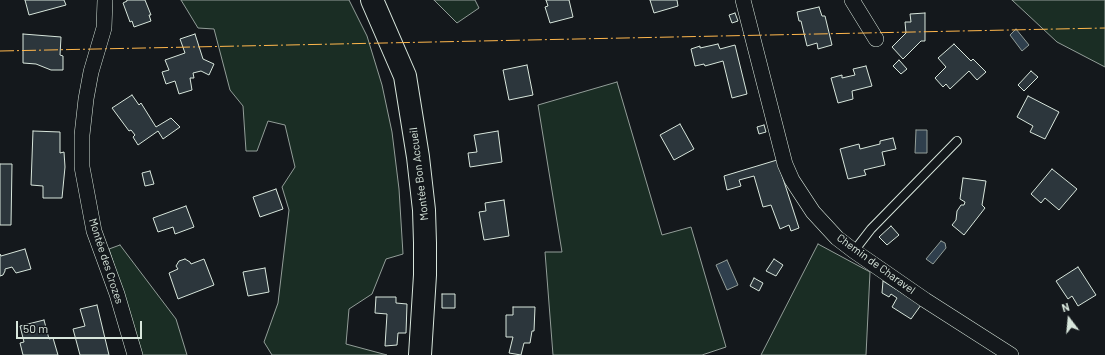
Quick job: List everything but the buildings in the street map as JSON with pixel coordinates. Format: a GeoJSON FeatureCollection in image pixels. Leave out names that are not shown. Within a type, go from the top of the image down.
{"type":"FeatureCollection","features":[{"type":"Feature","properties":{"kind":"main road","name":"Montée Bon Accueil"},"geometry":{"type":"LineString","coordinates":[[372,0],[405,76],[418,157],[424,210],[425,243],[425,275],[420,355]]}},
{"type":"Feature","properties":{"kind":"street","name":"Montée des Crozes"},"geometry":{"type":"LineString","coordinates":[[105,0],[104,28],[91,72],[86,98],[82,135],[82,167],[94,231],[117,294],[135,355]]}},
{"type":"Feature","properties":{"kind":"street"},"geometry":{"type":"LineString","coordinates":[[852,0],[876,39]]}},
{"type":"Feature","properties":{"kind":"street","name":"Chemin de Charavel"},"geometry":{"type":"LineString","coordinates":[[747,1],[785,164],[792,180],[820,220],[854,251],[931,304],[1011,355]]}},
{"type":"Feature","properties":{"kind":"lane"},"geometry":{"type":"LineString","coordinates":[[854,251],[871,229],[957,141]]}},
{"type":"Feature","properties":{"kind":"green space"},"geometry":{"type":"Polygon","coordinates":[[[181,0],[349,0],[367,36],[382,85],[392,132],[399,189],[403,254],[386,259],[372,294],[349,309],[346,344],[387,355],[272,355],[264,342],[278,303],[289,210],[282,187],[295,167],[285,125],[268,121],[257,151],[246,151],[243,106],[230,90],[214,29],[198,28],[181,0]]]}},
{"type":"Feature","properties":{"kind":"green space"},"geometry":{"type":"Polygon","coordinates":[[[434,0],[475,0],[479,8],[457,23],[434,0]]]}},
{"type":"Feature","properties":{"kind":"green space"},"geometry":{"type":"Polygon","coordinates":[[[1012,0],[1105,0],[1105,67],[1057,42],[1012,0]]]}},
{"type":"Feature","properties":{"kind":"green space"},"geometry":{"type":"Polygon","coordinates":[[[617,82],[662,235],[691,227],[726,347],[702,355],[553,355],[545,252],[562,252],[538,105],[617,82]]]}},
{"type":"Feature","properties":{"kind":"green space"},"geometry":{"type":"Polygon","coordinates":[[[818,244],[870,272],[866,355],[761,355],[818,244]]]}},
{"type":"Feature","properties":{"kind":"green space"},"geometry":{"type":"Polygon","coordinates":[[[120,245],[176,319],[187,355],[142,355],[109,249],[120,245]]]}},
{"type":"Feature","properties":{"kind":"water"},"geometry":{"type":"Polygon","coordinates":[[[1016,29],[1029,45],[1022,51],[1010,35],[1016,29]]]}},
{"type":"Feature","properties":{"kind":"water"},"geometry":{"type":"Polygon","coordinates":[[[916,130],[927,130],[927,153],[915,153],[916,130]]]}},
{"type":"Feature","properties":{"kind":"water"},"geometry":{"type":"Polygon","coordinates":[[[941,241],[945,243],[946,248],[933,264],[926,259],[941,241]]]}},
{"type":"Feature","properties":{"kind":"water"},"geometry":{"type":"Polygon","coordinates":[[[727,260],[738,285],[727,290],[716,265],[727,260]]]}},
{"type":"Feature","properties":{"kind":"power"},"geometry":{"type":"LineString","coordinates":[[0,51],[1105,28]]}}]}
